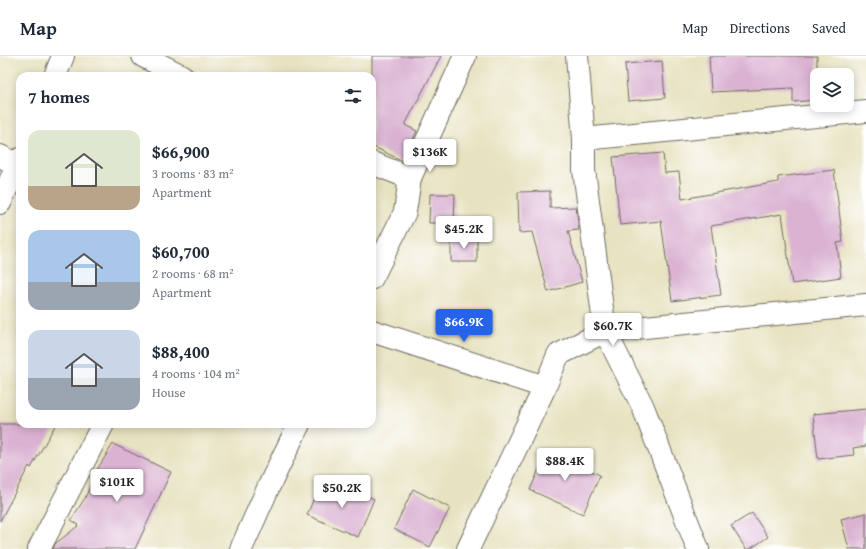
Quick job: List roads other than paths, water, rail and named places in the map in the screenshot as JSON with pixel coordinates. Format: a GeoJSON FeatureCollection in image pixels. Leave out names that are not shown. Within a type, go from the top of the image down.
{"type":"FeatureCollection","features":[{"type":"Feature","properties":{"kind":"street"},"geometry":{"type":"LineString","coordinates":[[57,72],[63,56]]}},
{"type":"Feature","properties":{"kind":"street"},"geometry":{"type":"LineString","coordinates":[[143,56],[174,72]]}},
{"type":"Feature","properties":{"kind":"street"},"geometry":{"type":"LineString","coordinates":[[376,270],[405,212],[410,178],[464,56]]}},
{"type":"Feature","properties":{"kind":"street"},"geometry":{"type":"LineString","coordinates":[[577,56],[584,139],[584,170],[605,331],[643,407],[698,549]]}},
{"type":"Feature","properties":{"kind":"street"},"geometry":{"type":"LineString","coordinates":[[584,139],[866,111]]}},
{"type":"Feature","properties":{"kind":"street"},"geometry":{"type":"LineString","coordinates":[[0,203],[14,161]]}},
{"type":"Feature","properties":{"kind":"street"},"geometry":{"type":"LineString","coordinates":[[376,165],[410,178]]}},
{"type":"Feature","properties":{"kind":"street"},"geometry":{"type":"LineString","coordinates":[[468,549],[545,387],[558,355],[605,331],[866,305]]}},
{"type":"Feature","properties":{"kind":"street"},"geometry":{"type":"LineString","coordinates":[[376,332],[545,387]]}},
{"type":"Feature","properties":{"kind":"street"},"geometry":{"type":"LineString","coordinates":[[39,549],[101,428]]}},
{"type":"Feature","properties":{"kind":"street"},"geometry":{"type":"LineString","coordinates":[[241,549],[297,428]]}}]}
